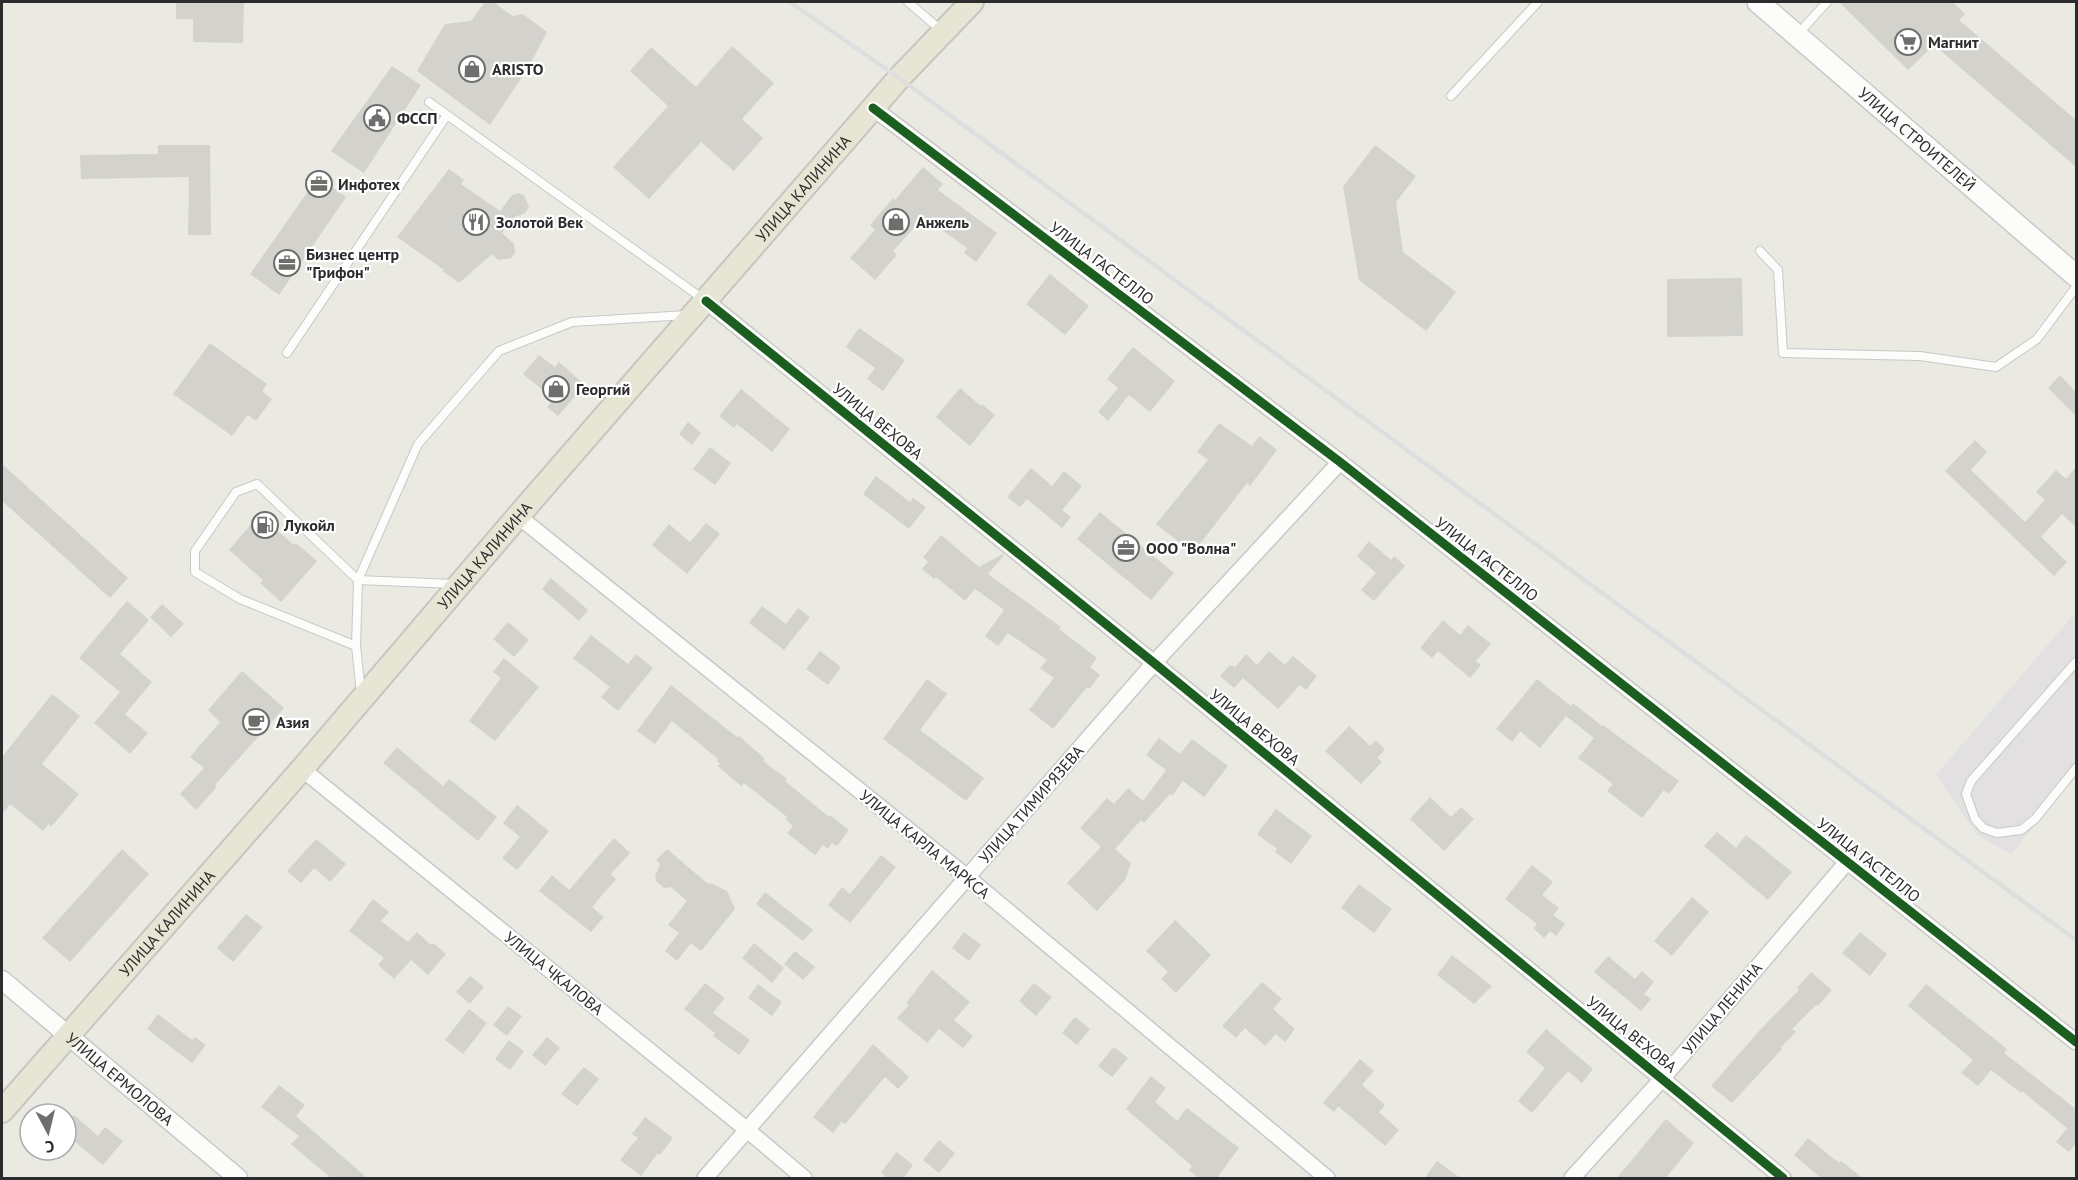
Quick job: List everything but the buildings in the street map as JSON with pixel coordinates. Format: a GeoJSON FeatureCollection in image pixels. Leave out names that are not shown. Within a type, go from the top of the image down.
{"type":"FeatureCollection","features":[{"type":"Feature","properties":{"kind":"main road","name":"УЛИЦА КАЛИНИНА"},"geometry":{"type":"LineString","coordinates":[[2,1111],[302,769],[518,516],[899,78],[972,2]]}},
{"type":"Feature","properties":{"kind":"main road","name":"УЛИЦА СТРОИТЕЛЕЙ"},"geometry":{"type":"LineString","coordinates":[[1758,2],[2076,276]]}},
{"type":"Feature","properties":{"kind":"street","name":"УЛИЦА ГАСТЕЛЛО"},"geometry":{"type":"LineString","coordinates":[[873,108],[1340,462],[2076,1042]]}},
{"type":"Feature","properties":{"kind":"street","name":"УЛИЦА ВЕХОВА"},"geometry":{"type":"LineString","coordinates":[[700,308],[1154,663],[1783,1179]]}},
{"type":"Feature","properties":{"kind":"street","name":"УЛИЦА ТИМИРЯЗЕВА"},"geometry":{"type":"LineString","coordinates":[[705,1179],[746,1129],[1154,663],[1340,462]]}},
{"type":"Feature","properties":{"kind":"street","name":"УЛИЦА КАРЛА МАРКСА"},"geometry":{"type":"LineString","coordinates":[[518,516],[967,877],[1327,1179]]}},
{"type":"Feature","properties":{"kind":"street","name":"УЛИЦА ЧКАЛОВА"},"geometry":{"type":"LineString","coordinates":[[302,769],[746,1129],[804,1179]]}},
{"type":"Feature","properties":{"kind":"street","name":"УЛИЦА ЛЕНИНА"},"geometry":{"type":"LineString","coordinates":[[1572,1179],[1662,1079],[1847,862]]}},
{"type":"Feature","properties":{"kind":"street","name":"УЛИЦА ЕРМОЛОВА"},"geometry":{"type":"LineString","coordinates":[[2,980],[238,1179]]}},
{"type":"Feature","properties":{"kind":"lane"},"geometry":{"type":"LineString","coordinates":[[908,2],[943,32]]}},
{"type":"Feature","properties":{"kind":"lane"},"geometry":{"type":"LineString","coordinates":[[1451,96],[1538,2]]}},
{"type":"Feature","properties":{"kind":"lane"},"geometry":{"type":"LineString","coordinates":[[1797,35],[1827,2]]}},
{"type":"Feature","properties":{"kind":"lane"},"geometry":{"type":"LineString","coordinates":[[429,102],[700,308]]}},
{"type":"Feature","properties":{"kind":"lane"},"geometry":{"type":"LineString","coordinates":[[287,353],[447,115]]}},
{"type":"Feature","properties":{"kind":"lane"},"geometry":{"type":"LineString","coordinates":[[1760,251],[1778,270],[1783,353],[1920,356],[1996,367],[2037,339],[2076,286]]}},
{"type":"Feature","properties":{"kind":"lane"},"geometry":{"type":"LineString","coordinates":[[361,700],[356,646],[358,580],[418,444],[499,351],[572,322],[700,308]]}},
{"type":"Feature","properties":{"kind":"lane"},"geometry":{"type":"LineString","coordinates":[[356,646],[240,599],[195,572],[195,550],[236,492],[257,484],[358,580],[460,584]]}},
{"type":"Feature","properties":{"kind":"lane"},"geometry":{"type":"LineString","coordinates":[[2076,662],[1971,781],[1966,794],[1975,819],[1983,828],[1997,833],[2021,830],[2035,819],[2076,768]]}},
{"type":"Feature","properties":{"kind":"shaded area"},"geometry":{"type":"Polygon","coordinates":[[[2076,612],[2076,775],[2011,854],[1976,834],[1936,775],[2076,612]]]}},
{"type":"Feature","properties":{"kind":"railway"},"geometry":{"type":"LineString","coordinates":[[790,2],[899,78],[2076,940]]}},
{"type":"Feature","properties":{"kind":"cycle path"},"geometry":{"type":"LineString","coordinates":[[873,108],[1340,462],[2076,1042]]}},
{"type":"Feature","properties":{"kind":"cycle path"},"geometry":{"type":"LineString","coordinates":[[706,301],[1154,663],[1783,1178]]}},
{"type":"Feature","properties":{"kind":"place","name":"Магнит"},"geometry":{"type":"Point","coordinates":[1908,42]}},
{"type":"Feature","properties":{"kind":"place","name":"ARISTO"},"geometry":{"type":"Point","coordinates":[472,69]}},
{"type":"Feature","properties":{"kind":"place","name":"ФССП"},"geometry":{"type":"Point","coordinates":[377,118]}},
{"type":"Feature","properties":{"kind":"place","name":"Инфотех"},"geometry":{"type":"Point","coordinates":[319,184]}},
{"type":"Feature","properties":{"kind":"place","name":"Золотой Век"},"geometry":{"type":"Point","coordinates":[476,222]}},
{"type":"Feature","properties":{"kind":"place","name":"Анжель"},"geometry":{"type":"Point","coordinates":[896,222]}},
{"type":"Feature","properties":{"kind":"place","name":"Бизнес центр \"Грифон\""},"geometry":{"type":"Point","coordinates":[287,263]}},
{"type":"Feature","properties":{"kind":"place","name":"Георгий"},"geometry":{"type":"Point","coordinates":[556,389]}},
{"type":"Feature","properties":{"kind":"place","name":"Лукойл"},"geometry":{"type":"Point","coordinates":[265,525]}},
{"type":"Feature","properties":{"kind":"place","name":"ООО \"Волна\""},"geometry":{"type":"Point","coordinates":[1126,548]}},
{"type":"Feature","properties":{"kind":"place","name":"Азия"},"geometry":{"type":"Point","coordinates":[256,722]}}]}
